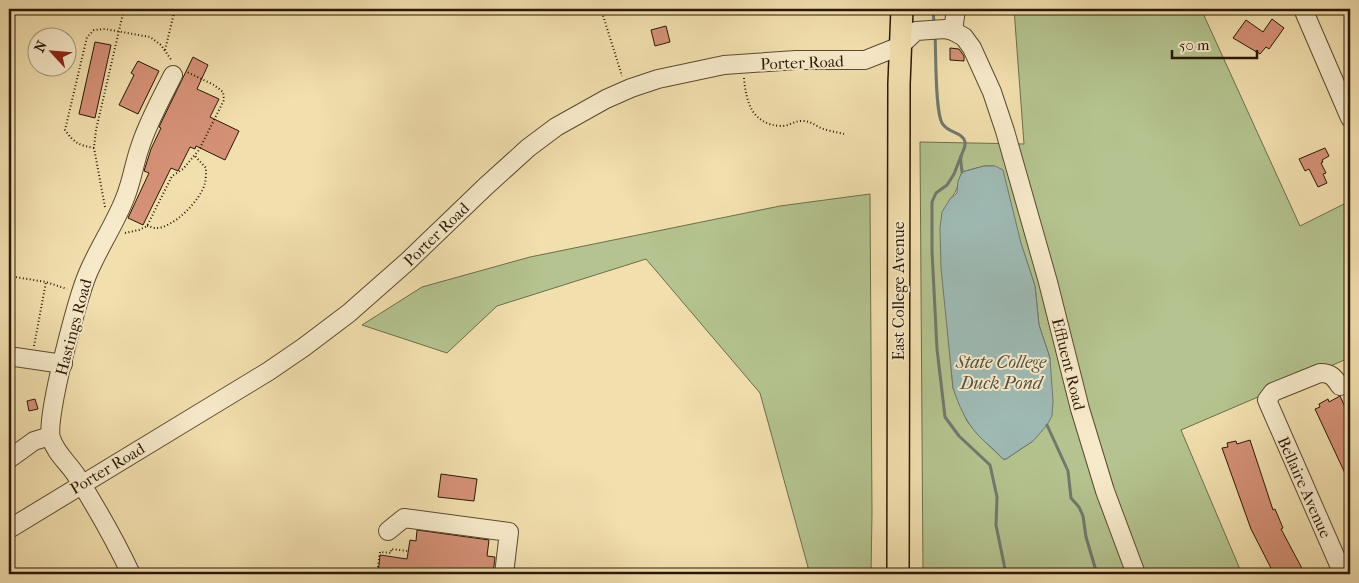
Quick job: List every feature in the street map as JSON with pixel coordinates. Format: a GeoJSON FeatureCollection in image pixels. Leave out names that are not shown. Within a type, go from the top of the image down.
{"type":"FeatureCollection","features":[{"type":"Feature","properties":{"kind":"main road","name":"East College Avenue"},"geometry":{"type":"LineString","coordinates":[[898,574],[900,46],[902,9]]}},
{"type":"Feature","properties":{"kind":"street"},"geometry":{"type":"LineString","coordinates":[[947,30],[956,9]]}},
{"type":"Feature","properties":{"kind":"street"},"geometry":{"type":"LineString","coordinates":[[1303,9],[1343,79],[1350,118]]}},
{"type":"Feature","properties":{"kind":"street","name":"Porter Road"},"geometry":{"type":"LineString","coordinates":[[9,529],[268,371],[304,347],[377,289],[528,148],[556,127],[575,116],[627,90],[658,79],[688,72],[743,63],[796,60],[864,60],[900,46],[916,31],[947,30]]}},
{"type":"Feature","properties":{"kind":"street","name":"Effluent Road"},"geometry":{"type":"LineString","coordinates":[[947,30],[964,37],[972,48],[992,92],[1011,151],[1048,282],[1080,409],[1105,491],[1136,574]]}},
{"type":"Feature","properties":{"kind":"street","name":"Hastings Road"},"geometry":{"type":"LineString","coordinates":[[50,436],[53,404],[80,295],[98,252],[133,180],[139,149],[173,75]]}},
{"type":"Feature","properties":{"kind":"street"},"geometry":{"type":"LineString","coordinates":[[24,358],[63,364]]}},
{"type":"Feature","properties":{"kind":"street","name":"Bellaire Avenue"},"geometry":{"type":"LineString","coordinates":[[1340,386],[1334,376],[1328,373],[1320,373],[1273,392],[1267,400],[1343,574]]}},
{"type":"Feature","properties":{"kind":"street"},"geometry":{"type":"LineString","coordinates":[[9,459],[34,441],[50,436],[120,549],[131,574]]}},
{"type":"Feature","properties":{"kind":"street"},"geometry":{"type":"LineString","coordinates":[[388,531],[404,518],[509,532],[504,574]]}},
{"type":"Feature","properties":{"kind":"path"},"geometry":{"type":"LineString","coordinates":[[106,208],[94,148],[96,130],[124,9]]}},
{"type":"Feature","properties":{"kind":"path"},"geometry":{"type":"LineString","coordinates":[[165,50],[175,9]]}},
{"type":"Feature","properties":{"kind":"path"},"geometry":{"type":"LineString","coordinates":[[601,9],[627,90]]}},
{"type":"Feature","properties":{"kind":"path"},"geometry":{"type":"LineString","coordinates":[[743,63],[747,103],[761,119],[770,124],[780,126],[803,121],[844,134]]}},
{"type":"Feature","properties":{"kind":"path"},"geometry":{"type":"LineString","coordinates":[[147,226],[156,228],[168,224],[187,212],[199,196],[205,184],[206,168],[194,156]]}},
{"type":"Feature","properties":{"kind":"path"},"geometry":{"type":"LineString","coordinates":[[9,276],[46,282],[80,295]]}},
{"type":"Feature","properties":{"kind":"path"},"geometry":{"type":"LineString","coordinates":[[24,358],[46,282]]}},
{"type":"Feature","properties":{"kind":"path"},"geometry":{"type":"LineString","coordinates":[[377,574],[380,552],[390,555],[391,549],[408,551]]}},
{"type":"Feature","properties":{"kind":"green space"},"geometry":{"type":"Polygon","coordinates":[[[1014,9],[1201,9],[1300,226],[1350,201],[1350,360],[1349,358],[1181,430],[1242,574],[923,574],[920,142],[1024,144],[1014,9]],[[984,166],[962,172],[953,196],[950,199],[948,332],[953,388],[967,421],[978,435],[1003,459],[1006,459],[1033,441],[1050,358],[1039,325],[1035,286],[995,166],[984,166]]]}},
{"type":"Feature","properties":{"kind":"green space"},"geometry":{"type":"Polygon","coordinates":[[[870,194],[871,574],[807,574],[808,567],[760,393],[646,259],[497,306],[447,353],[362,325],[422,287],[530,257],[780,206],[870,194]]]}},
{"type":"Feature","properties":{"kind":"water","name":"State College Duck Pond"},"geometry":{"type":"Polygon","coordinates":[[[984,166],[995,166],[1003,170],[1021,243],[1035,286],[1039,325],[1050,358],[1053,401],[1052,416],[1033,441],[1006,459],[1003,459],[971,426],[960,408],[953,388],[941,268],[940,228],[942,212],[950,199],[957,193],[958,181],[962,172],[984,166]]]}},
{"type":"Feature","properties":{"kind":"building"},"geometry":{"type":"Polygon","coordinates":[[[1272,19],[1284,28],[1269,49],[1266,47],[1260,54],[1233,38],[1246,20],[1263,32],[1272,19]]]}},
{"type":"Feature","properties":{"kind":"building"},"geometry":{"type":"Polygon","coordinates":[[[666,26],[670,42],[655,46],[651,30],[666,26]]]}},
{"type":"Feature","properties":{"kind":"building"},"geometry":{"type":"Polygon","coordinates":[[[95,42],[111,45],[95,118],[79,114],[95,42]]]}},
{"type":"Feature","properties":{"kind":"building"},"geometry":{"type":"Polygon","coordinates":[[[950,48],[959,49],[964,56],[964,61],[950,60],[950,48]]]}},
{"type":"Feature","properties":{"kind":"building"},"geometry":{"type":"Polygon","coordinates":[[[193,57],[208,65],[197,89],[219,99],[210,117],[239,131],[225,160],[196,146],[195,149],[190,147],[178,171],[171,168],[143,225],[128,218],[149,173],[144,171],[151,149],[161,128],[159,127],[193,57]]]}},
{"type":"Feature","properties":{"kind":"building"},"geometry":{"type":"Polygon","coordinates":[[[138,61],[159,71],[138,114],[119,105],[134,75],[131,73],[138,61]]]}},
{"type":"Feature","properties":{"kind":"building"},"geometry":{"type":"Polygon","coordinates":[[[1325,148],[1329,156],[1322,160],[1323,162],[1321,163],[1326,173],[1323,174],[1327,183],[1318,187],[1309,169],[1305,171],[1299,159],[1325,148]]]}},
{"type":"Feature","properties":{"kind":"building"},"geometry":{"type":"Polygon","coordinates":[[[1340,396],[1350,418],[1350,484],[1315,409],[1320,407],[1319,404],[1328,399],[1329,402],[1340,396]]]}},
{"type":"Feature","properties":{"kind":"building"},"geometry":{"type":"Polygon","coordinates":[[[35,399],[38,409],[29,411],[27,401],[35,399]]]}},
{"type":"Feature","properties":{"kind":"building"},"geometry":{"type":"Polygon","coordinates":[[[1250,440],[1273,510],[1275,509],[1283,528],[1281,529],[1305,574],[1274,574],[1251,529],[1222,448],[1228,447],[1227,443],[1236,441],[1237,444],[1250,440]]]}},
{"type":"Feature","properties":{"kind":"building"},"geometry":{"type":"Polygon","coordinates":[[[441,474],[477,479],[474,501],[438,497],[441,474]]]}},
{"type":"Feature","properties":{"kind":"building"},"geometry":{"type":"Polygon","coordinates":[[[417,530],[489,540],[487,556],[495,557],[493,574],[378,574],[380,555],[407,559],[410,540],[416,541],[417,530]]]}},
{"type":"Feature","properties":{"kind":"waterway"},"geometry":{"type":"LineString","coordinates":[[933,9],[934,23]]}},
{"type":"Feature","properties":{"kind":"waterway"},"geometry":{"type":"LineString","coordinates":[[935,34],[938,107],[944,126],[964,139],[965,146],[961,155],[962,172]]}},
{"type":"Feature","properties":{"kind":"waterway"},"geometry":{"type":"LineString","coordinates":[[961,156],[954,174],[947,185],[936,193],[932,202],[932,251],[937,349],[945,417],[959,436],[990,465],[997,497],[996,525],[1006,574]]}},
{"type":"Feature","properties":{"kind":"waterway"},"geometry":{"type":"LineString","coordinates":[[1047,425],[1068,471],[1071,498],[1079,507],[1083,516],[1086,537],[1097,574]]}}]}
